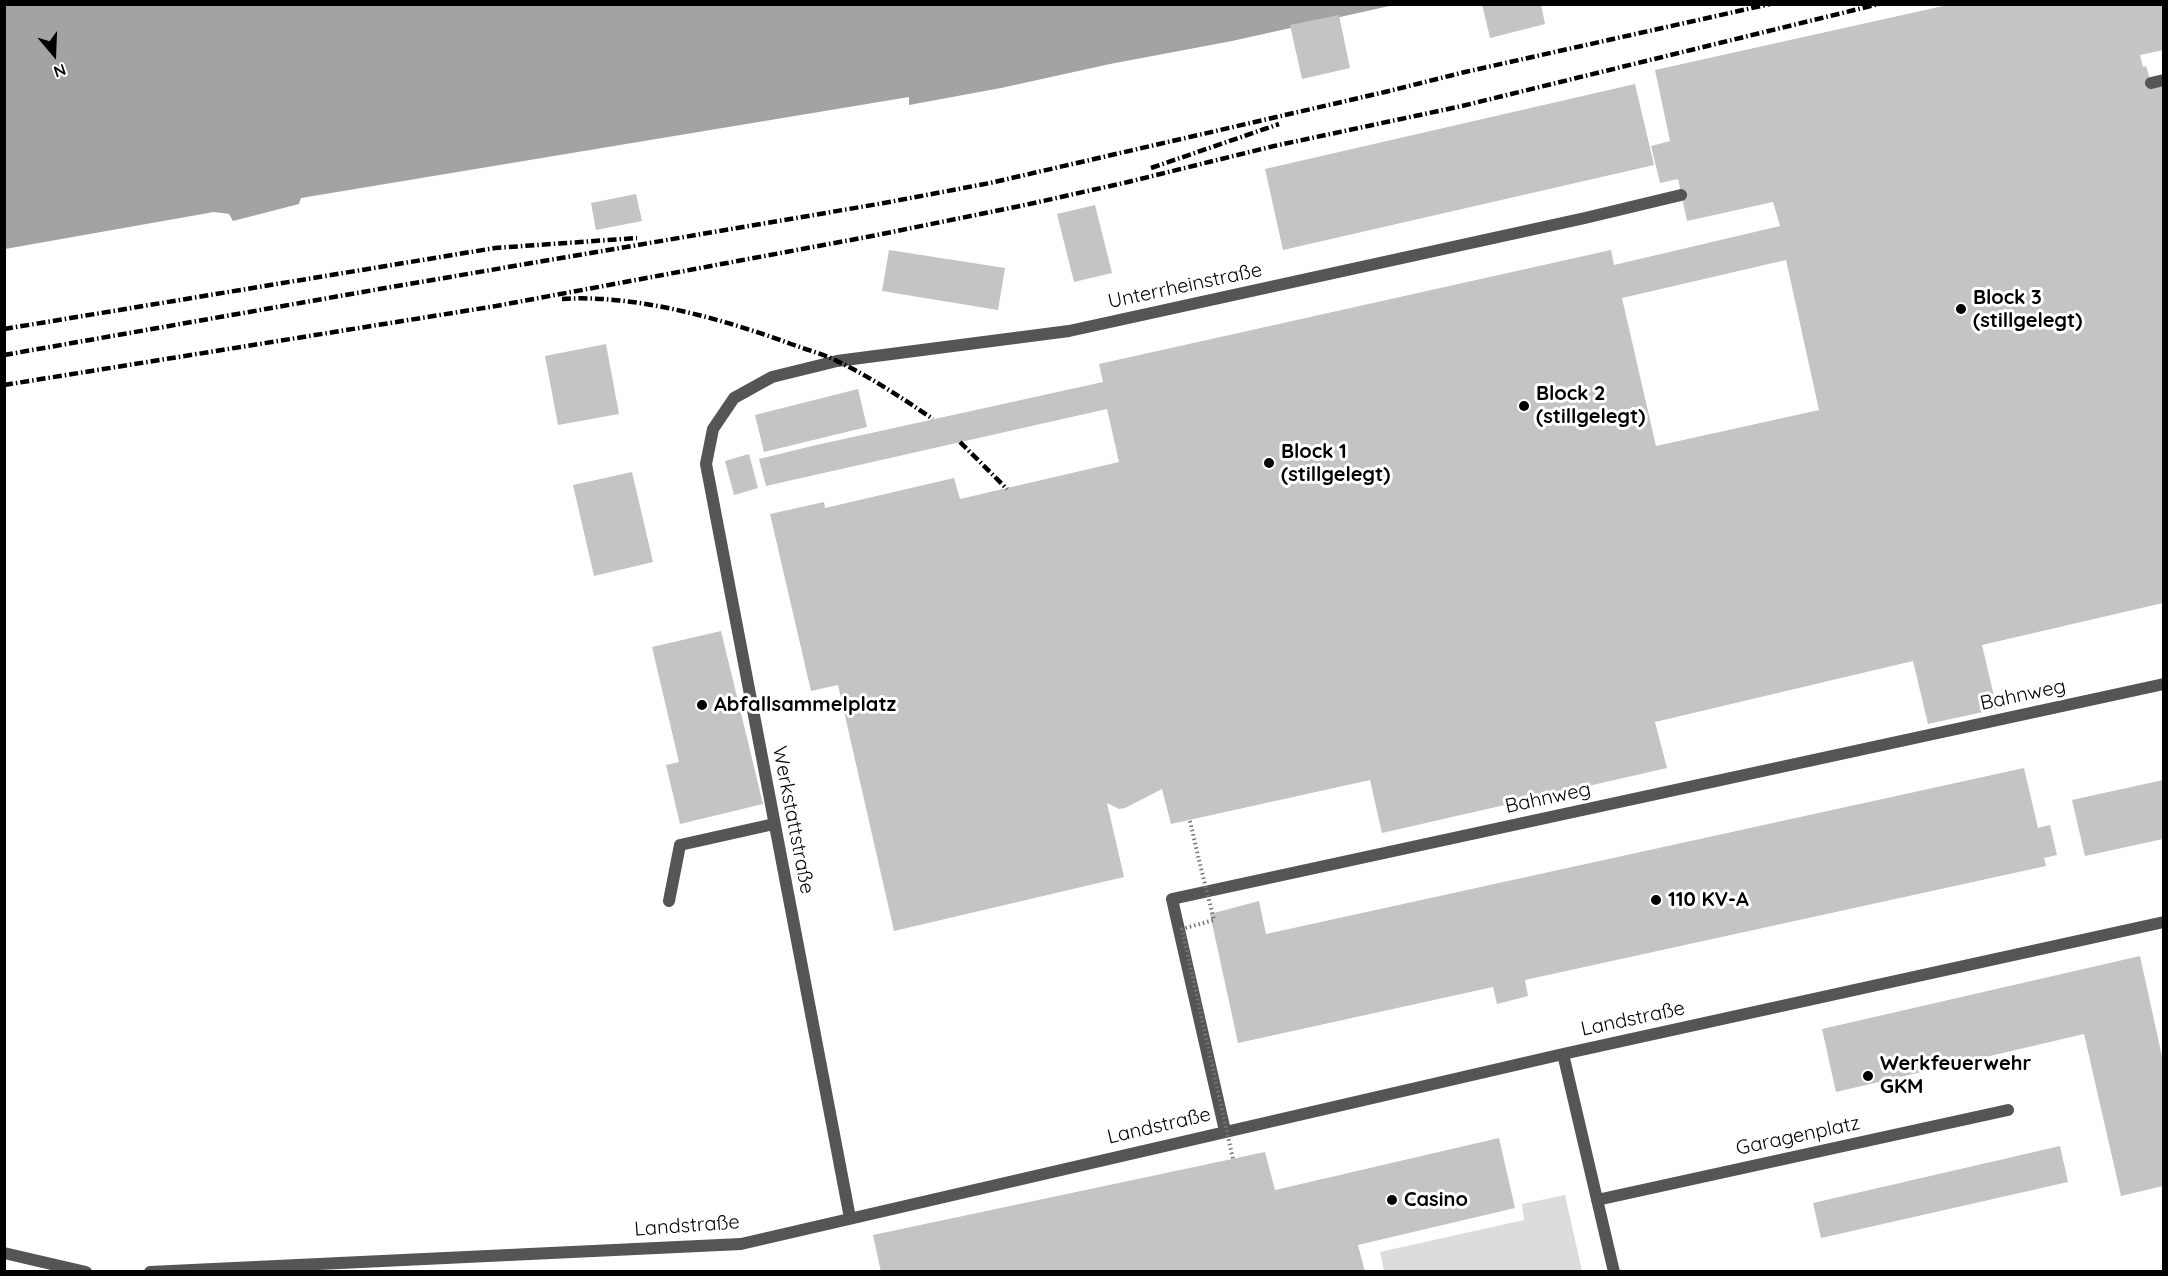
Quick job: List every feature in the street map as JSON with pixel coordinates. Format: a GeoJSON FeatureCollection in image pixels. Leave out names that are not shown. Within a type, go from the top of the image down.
{"type":"FeatureCollection","features":[{"type":"Feature","properties":{"kind":"lane","name":"Unterrheinstraße"},"geometry":{"type":"LineString","coordinates":[[713,429],[735,398],[772,377],[783,374],[837,361],[1069,331],[1586,218],[1681,195]]}},
{"type":"Feature","properties":{"kind":"lane","name":"Werkstattstraße"},"geometry":{"type":"LineString","coordinates":[[713,429],[706,464],[850,1218]]}},
{"type":"Feature","properties":{"kind":"lane","name":"Bahnweg"},"geometry":{"type":"LineString","coordinates":[[1225,1131],[1172,899],[2163,684]]}},
{"type":"Feature","properties":{"kind":"lane"},"geometry":{"type":"LineString","coordinates":[[669,901],[680,845],[774,825]]}},
{"type":"Feature","properties":{"kind":"lane","name":"Landstraße"},"geometry":{"type":"LineString","coordinates":[[150,1272],[741,1244],[1563,1054],[2163,922]]}},
{"type":"Feature","properties":{"kind":"lane"},"geometry":{"type":"LineString","coordinates":[[1563,1054],[1614,1272]]}},
{"type":"Feature","properties":{"kind":"lane","name":"Garagenplatz"},"geometry":{"type":"LineString","coordinates":[[1597,1200],[2008,1110]]}},
{"type":"Feature","properties":{"kind":"lane"},"geometry":{"type":"LineString","coordinates":[[4,1253],[86,1272]]}},
{"type":"Feature","properties":{"kind":"path"},"geometry":{"type":"LineString","coordinates":[[1190,821],[1214,920],[1182,929],[1233,1159]]}},
{"type":"Feature","properties":{"kind":"shaded area"},"geometry":{"type":"Polygon","coordinates":[[[5,5],[1394,5],[1232,41],[909,105],[909,97],[301,198],[299,204],[233,221],[229,214],[214,212],[5,249],[5,5]]]}},
{"type":"Feature","properties":{"kind":"shaded area"},"geometry":{"type":"Polygon","coordinates":[[[1565,1195],[1582,1271],[1384,1271],[1380,1252],[1524,1220],[1522,1204],[1565,1195]]]}},
{"type":"Feature","properties":{"kind":"building"},"geometry":{"type":"Polygon","coordinates":[[[1482,4],[1541,4],[1545,24],[1490,38],[1482,4]]]}},
{"type":"Feature","properties":{"kind":"building"},"geometry":{"type":"Polygon","coordinates":[[[1952,4],[2163,4],[2163,50],[2140,55],[2151,83],[2163,86],[2163,603],[1982,645],[1997,709],[1928,724],[1913,661],[1655,722],[1667,768],[1382,833],[1370,780],[1171,824],[1162,789],[1125,808],[1119,809],[1107,803],[1124,877],[894,931],[838,685],[811,691],[770,514],[824,502],[825,508],[954,478],[960,499],[1119,462],[1107,409],[766,486],[759,459],[1103,382],[1099,364],[1611,250],[1614,265],[1780,226],[1773,202],[1687,221],[1678,179],[1660,183],[1651,146],[1670,141],[1655,70],[1952,4]],[[1786,260],[1622,298],[1656,446],[1819,410],[1786,260]]]}},
{"type":"Feature","properties":{"kind":"building"},"geometry":{"type":"Polygon","coordinates":[[[1339,15],[1350,68],[1302,79],[1290,25],[1339,15]]]}},
{"type":"Feature","properties":{"kind":"building"},"geometry":{"type":"Polygon","coordinates":[[[1635,84],[1654,165],[1283,250],[1265,169],[1635,84]]]}},
{"type":"Feature","properties":{"kind":"building"},"geometry":{"type":"Polygon","coordinates":[[[636,194],[642,221],[596,230],[591,203],[636,194]]]}},
{"type":"Feature","properties":{"kind":"building"},"geometry":{"type":"Polygon","coordinates":[[[1095,205],[1112,273],[1074,282],[1057,214],[1095,205]]]}},
{"type":"Feature","properties":{"kind":"building"},"geometry":{"type":"Polygon","coordinates":[[[889,250],[1005,268],[998,310],[882,291],[889,250]]]}},
{"type":"Feature","properties":{"kind":"building"},"geometry":{"type":"Polygon","coordinates":[[[606,344],[619,414],[558,425],[545,356],[606,344]]]}},
{"type":"Feature","properties":{"kind":"building"},"geometry":{"type":"Polygon","coordinates":[[[858,389],[867,427],[764,452],[755,415],[858,389]]]}},
{"type":"Feature","properties":{"kind":"building"},"geometry":{"type":"Polygon","coordinates":[[[749,454],[758,488],[734,495],[725,461],[749,454]]]}},
{"type":"Feature","properties":{"kind":"building"},"geometry":{"type":"Polygon","coordinates":[[[632,472],[653,562],[594,576],[573,485],[632,472]]]}},
{"type":"Feature","properties":{"kind":"building","name":"Abfallsammelplatz"},"geometry":{"type":"Polygon","coordinates":[[[721,631],[763,804],[680,824],[666,765],[679,762],[652,647],[721,631]]]}},
{"type":"Feature","properties":{"kind":"building","name":"110 KV-A"},"geometry":{"type":"Polygon","coordinates":[[[2024,768],[2038,828],[2050,825],[2057,855],[2044,858],[2046,866],[1525,980],[1528,996],[1497,1004],[1493,987],[1238,1043],[1210,914],[1259,901],[1266,934],[2024,768]]]}},
{"type":"Feature","properties":{"kind":"building"},"geometry":{"type":"Polygon","coordinates":[[[2163,780],[2163,839],[2085,856],[2072,800],[2163,780]]]}},
{"type":"Feature","properties":{"kind":"building","name":"Werkfeuerwehr GKM"},"geometry":{"type":"Polygon","coordinates":[[[2140,956],[2163,1061],[2163,1186],[2121,1196],[2084,1034],[1836,1092],[1822,1029],[2140,956]]]}},
{"type":"Feature","properties":{"kind":"building"},"geometry":{"type":"Polygon","coordinates":[[[1499,1138],[1515,1208],[1358,1245],[1365,1272],[881,1272],[873,1235],[1265,1152],[1275,1190],[1499,1138]]]}},
{"type":"Feature","properties":{"kind":"building"},"geometry":{"type":"Polygon","coordinates":[[[2060,1146],[2068,1182],[1821,1238],[1813,1203],[2060,1146]]]}},
{"type":"Feature","properties":{"kind":"railway"},"geometry":{"type":"LineString","coordinates":[[4,355],[990,183],[1465,72],[1770,4]]}},
{"type":"Feature","properties":{"kind":"railway"},"geometry":{"type":"LineString","coordinates":[[4,385],[496,306],[1025,205],[1274,146],[1462,106],[1879,4]]}},
{"type":"Feature","properties":{"kind":"railway"},"geometry":{"type":"LineString","coordinates":[[1151,168],[1279,124]]}},
{"type":"Feature","properties":{"kind":"railway"},"geometry":{"type":"LineString","coordinates":[[4,329],[495,248],[637,238]]}},
{"type":"Feature","properties":{"kind":"railway"},"geometry":{"type":"LineString","coordinates":[[562,299],[590,298],[649,304],[708,317],[765,335],[839,362],[933,419]]}},
{"type":"Feature","properties":{"kind":"railway"},"geometry":{"type":"LineString","coordinates":[[960,442],[1007,489]]}},
{"type":"Feature","properties":{"kind":"place","name":"Block 3 (stillgelegt)"},"geometry":{"type":"Point","coordinates":[1961,309]}},
{"type":"Feature","properties":{"kind":"place","name":"Block 2 (stillgelegt)"},"geometry":{"type":"Point","coordinates":[1524,406]}},
{"type":"Feature","properties":{"kind":"place","name":"Block 1 (stillgelegt)"},"geometry":{"type":"Point","coordinates":[1269,463]}},
{"type":"Feature","properties":{"kind":"place","name":"Abfallsammelplatz"},"geometry":{"type":"Point","coordinates":[702,705]}},
{"type":"Feature","properties":{"kind":"place","name":"110 KV-A"},"geometry":{"type":"Point","coordinates":[1656,900]}},
{"type":"Feature","properties":{"kind":"place","name":"Werkfeuerwehr GKM"},"geometry":{"type":"Point","coordinates":[1868,1076]}},
{"type":"Feature","properties":{"kind":"place","name":"Casino"},"geometry":{"type":"Point","coordinates":[1392,1200]}}]}
